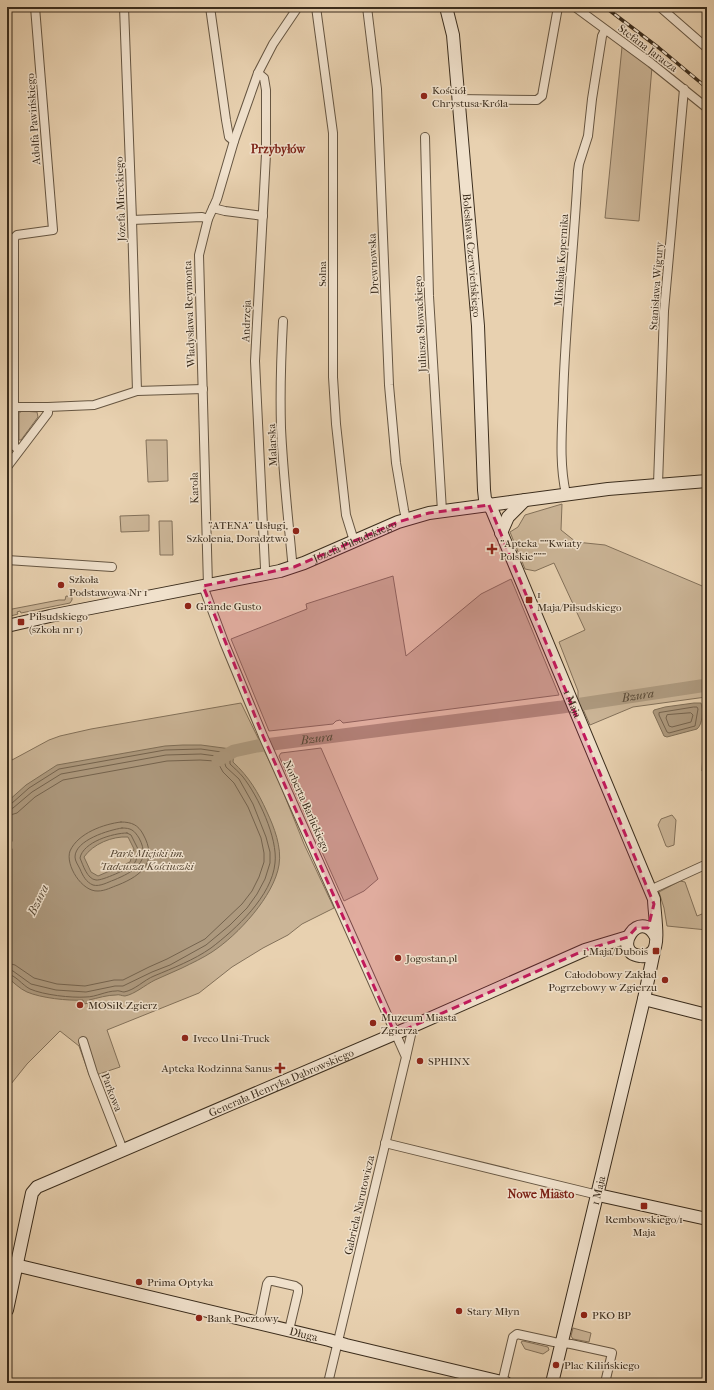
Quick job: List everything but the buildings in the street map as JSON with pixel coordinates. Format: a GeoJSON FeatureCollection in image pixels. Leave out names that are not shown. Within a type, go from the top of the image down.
{"type":"FeatureCollection","features":[{"type":"Feature","properties":{"kind":"street","name":"Adolfa Pawińskiego"},"geometry":{"type":"LineString","coordinates":[[14,407],[14,238],[17,235],[53,230],[36,7]]}},
{"type":"Feature","properties":{"kind":"street","name":"Józefa Mireckiego"},"geometry":{"type":"LineString","coordinates":[[124,7],[132,220],[136,391]]}},
{"type":"Feature","properties":{"kind":"street"},"geometry":{"type":"LineString","coordinates":[[210,7],[229,137],[234,141]]}},
{"type":"Feature","properties":{"kind":"street","name":"Władysława Reymonta"},"geometry":{"type":"LineString","coordinates":[[203,389],[198,264],[201,242],[258,72],[272,44],[298,7]]}},
{"type":"Feature","properties":{"kind":"street","name":"Solna"},"geometry":{"type":"LineString","coordinates":[[316,7],[333,133],[333,377],[336,424],[346,515],[354,541]]}},
{"type":"Feature","properties":{"kind":"street","name":"Drewnowska"},"geometry":{"type":"LineString","coordinates":[[366,7],[377,88],[389,385],[396,463],[406,519]]}},
{"type":"Feature","properties":{"kind":"street","name":"Bolesława Czerwieńskiego"},"geometry":{"type":"LineString","coordinates":[[446,7],[453,35],[478,326],[484,490],[485,499],[489,505]]}},
{"type":"Feature","properties":{"kind":"street"},"geometry":{"type":"LineString","coordinates":[[458,100],[537,100],[542,96],[558,7]]}},
{"type":"Feature","properties":{"kind":"street","name":"Stefana Jaracza"},"geometry":{"type":"LineString","coordinates":[[575,7],[651,63],[707,108]]}},
{"type":"Feature","properties":{"kind":"street"},"geometry":{"type":"LineString","coordinates":[[660,7],[707,48]]}},
{"type":"Feature","properties":{"kind":"street","name":"Mikołaja Kopernika"},"geometry":{"type":"LineString","coordinates":[[566,494],[562,457],[564,367],[578,171],[588,136],[602,36],[606,30]]}},
{"type":"Feature","properties":{"kind":"street","name":"Andrzeja"},"geometry":{"type":"LineString","coordinates":[[258,72],[264,78],[266,84],[266,154],[255,361],[267,574]]}},
{"type":"Feature","properties":{"kind":"street","name":"Stanisława Wigury"},"geometry":{"type":"LineString","coordinates":[[658,484],[664,311],[684,90]]}},
{"type":"Feature","properties":{"kind":"street","name":"Juliusza Słowackiego"},"geometry":{"type":"LineString","coordinates":[[425,137],[429,296],[442,511]]}},
{"type":"Feature","properties":{"kind":"street"},"geometry":{"type":"LineString","coordinates":[[213,208],[263,216]]}},
{"type":"Feature","properties":{"kind":"street"},"geometry":{"type":"LineString","coordinates":[[132,220],[202,217],[208,219]]}},
{"type":"Feature","properties":{"kind":"street","name":"Malarska"},"geometry":{"type":"LineString","coordinates":[[283,321],[281,402],[282,435],[287,509],[294,567]]}},
{"type":"Feature","properties":{"kind":"street"},"geometry":{"type":"LineString","coordinates":[[19,450],[14,446],[14,407],[94,405],[136,391],[203,389]]}},
{"type":"Feature","properties":{"kind":"street","name":"Karola"},"geometry":{"type":"LineString","coordinates":[[203,389],[205,586]]}},
{"type":"Feature","properties":{"kind":"street"},"geometry":{"type":"LineString","coordinates":[[7,467],[48,413],[48,407]]}},
{"type":"Feature","properties":{"kind":"street","name":"Józefa Piłsudskiego"},"geometry":{"type":"LineString","coordinates":[[7,626],[50,616],[267,574],[294,567],[406,519],[442,511],[566,494],[707,480]]}},
{"type":"Feature","properties":{"kind":"street"},"geometry":{"type":"LineString","coordinates":[[501,533],[508,517],[525,500]]}},
{"type":"Feature","properties":{"kind":"street","name":"1 Maja"},"geometry":{"type":"LineString","coordinates":[[489,505],[654,899],[652,932]]}},
{"type":"Feature","properties":{"kind":"street"},"geometry":{"type":"LineString","coordinates":[[7,560],[112,567]]}},
{"type":"Feature","properties":{"kind":"street","name":"Norberta Barlickiego"},"geometry":{"type":"LineString","coordinates":[[205,586],[224,642],[395,1034]]}},
{"type":"Feature","properties":{"kind":"street"},"geometry":{"type":"LineString","coordinates":[[650,890],[707,864]]}},
{"type":"Feature","properties":{"kind":"street"},"geometry":{"type":"LineString","coordinates":[[642,927],[652,932],[656,944],[654,950],[650,954],[637,956],[630,951],[628,941],[631,932],[636,928],[642,927]]}},
{"type":"Feature","properties":{"kind":"street","name":"Generała Henryka Dąbrowskiego"},"geometry":{"type":"LineString","coordinates":[[12,1264],[34,1189],[395,1034],[585,950],[628,941]]}},
{"type":"Feature","properties":{"kind":"street","name":"1 Maja"},"geometry":{"type":"LineString","coordinates":[[552,1383],[598,1195],[654,950]]}},
{"type":"Feature","properties":{"kind":"street","name":"1 Maja"},"geometry":{"type":"LineString","coordinates":[[641,956],[644,999]]}},
{"type":"Feature","properties":{"kind":"street"},"geometry":{"type":"LineString","coordinates":[[644,999],[707,1014]]}},
{"type":"Feature","properties":{"kind":"street","name":"Gabriela Narutowicza"},"geometry":{"type":"LineString","coordinates":[[328,1383],[413,1026]]}},
{"type":"Feature","properties":{"kind":"street"},"geometry":{"type":"LineString","coordinates":[[395,1034],[406,1057]]}},
{"type":"Feature","properties":{"kind":"street","name":"Parkowa"},"geometry":{"type":"LineString","coordinates":[[83,1041],[93,1073],[123,1150]]}},
{"type":"Feature","properties":{"kind":"street"},"geometry":{"type":"LineString","coordinates":[[385,1143],[598,1195],[707,1219]]}},
{"type":"Feature","properties":{"kind":"street"},"geometry":{"type":"LineString","coordinates":[[7,1310],[12,1264]]}},
{"type":"Feature","properties":{"kind":"street","name":"Długa"},"geometry":{"type":"LineString","coordinates":[[12,1264],[503,1383]]}},
{"type":"Feature","properties":{"kind":"street"},"geometry":{"type":"LineString","coordinates":[[259,1323],[267,1284],[270,1281],[273,1281],[295,1286],[298,1288],[298,1292],[289,1330]]}},
{"type":"Feature","properties":{"kind":"street"},"geometry":{"type":"LineString","coordinates":[[503,1383],[513,1337],[515,1334],[612,1353],[605,1383]]}},
{"type":"Feature","properties":{"kind":"highlighted area"},"geometry":{"type":"Polygon","coordinates":[[[489,505],[654,904],[648,928],[636,928],[628,937],[585,950],[395,1034],[263,736],[203,586],[294,567],[398,522],[429,513],[489,505]]]}},
{"type":"Feature","properties":{"kind":"green space"},"geometry":{"type":"Polygon","coordinates":[[[622,47],[652,67],[639,221],[605,218],[622,47]]]}},
{"type":"Feature","properties":{"kind":"green space"},"geometry":{"type":"Polygon","coordinates":[[[22,411],[37,412],[38,417],[21,440],[19,440],[19,413],[22,411]]]}},
{"type":"Feature","properties":{"kind":"green space"},"geometry":{"type":"Polygon","coordinates":[[[146,440],[167,440],[168,481],[148,482],[146,440]]]}},
{"type":"Feature","properties":{"kind":"green space"},"geometry":{"type":"Polygon","coordinates":[[[562,504],[561,530],[576,542],[605,545],[707,588],[707,771],[702,771],[706,697],[633,707],[590,725],[578,698],[578,691],[559,642],[585,630],[554,563],[535,571],[525,569],[510,532],[518,527],[525,515],[562,504]]]}},
{"type":"Feature","properties":{"kind":"green space"},"geometry":{"type":"Polygon","coordinates":[[[149,515],[149,531],[121,532],[120,516],[149,515]]]}},
{"type":"Feature","properties":{"kind":"green space"},"geometry":{"type":"Polygon","coordinates":[[[159,521],[172,521],[173,555],[160,555],[159,521]]]}},
{"type":"Feature","properties":{"kind":"green space"},"geometry":{"type":"Polygon","coordinates":[[[393,576],[406,656],[481,594],[511,579],[559,695],[343,723],[340,720],[333,724],[269,731],[231,639],[307,609],[306,604],[393,576]]]}},
{"type":"Feature","properties":{"kind":"green space"},"geometry":{"type":"Polygon","coordinates":[[[66,596],[72,597],[70,603],[21,613],[20,611],[17,612],[18,614],[7,617],[7,610],[65,600],[66,596]]]}},
{"type":"Feature","properties":{"kind":"green space","name":"Park Miejski im. Tadeusza Kościuszki"},"geometry":{"type":"Polygon","coordinates":[[[241,703],[278,779],[304,844],[334,908],[302,924],[288,935],[232,967],[199,993],[107,1030],[120,1067],[90,1077],[79,1046],[60,1031],[27,1064],[7,1089],[7,742],[12,760],[49,740],[60,736],[91,729],[241,703]]]}},
{"type":"Feature","properties":{"kind":"green space"},"geometry":{"type":"Polygon","coordinates":[[[321,748],[378,879],[364,891],[344,901],[279,756],[281,753],[321,748]]]}},
{"type":"Feature","properties":{"kind":"green space"},"geometry":{"type":"Polygon","coordinates":[[[672,815],[676,820],[674,845],[668,847],[666,846],[658,825],[661,819],[672,815]]]}},
{"type":"Feature","properties":{"kind":"green space"},"geometry":{"type":"Polygon","coordinates":[[[680,881],[685,882],[697,916],[707,912],[707,930],[667,926],[664,908],[659,892],[680,881]]]}},
{"type":"Feature","properties":{"kind":"green space"},"geometry":{"type":"Polygon","coordinates":[[[573,1328],[591,1333],[589,1342],[573,1339],[571,1336],[573,1328]]]}},
{"type":"Feature","properties":{"kind":"green space"},"geometry":{"type":"Polygon","coordinates":[[[523,1341],[548,1347],[549,1350],[543,1354],[525,1349],[521,1342],[523,1341]]]}},
{"type":"Feature","properties":{"kind":"water"},"geometry":{"type":"Polygon","coordinates":[[[701,703],[702,717],[699,727],[697,729],[667,737],[664,736],[653,712],[654,710],[701,703]]]}},
{"type":"Feature","properties":{"kind":"water","name":"Park Miejski im. Tadeusza Kościuszki"},"geometry":{"type":"Polygon","coordinates":[[[201,745],[231,749],[234,751],[233,762],[244,773],[257,791],[277,837],[280,858],[276,877],[270,889],[253,914],[233,936],[222,945],[201,958],[155,980],[129,995],[106,996],[89,1000],[89,1003],[84,1004],[83,1000],[47,997],[24,991],[7,977],[7,802],[26,785],[57,765],[165,746],[201,745]],[[128,837],[109,839],[92,848],[84,857],[91,872],[98,876],[130,862],[134,849],[128,837]]]}},
{"type":"Feature","properties":{"kind":"pier"},"geometry":{"type":"Polygon","coordinates":[[[7,836],[13,842],[13,848],[7,856],[7,836]]]}},
{"type":"Feature","properties":{"kind":"waterway","name":"Bzura"},"geometry":{"type":"LineString","coordinates":[[218,760],[234,751],[257,746],[562,707],[707,685]]}},
{"type":"Feature","properties":{"kind":"railway"},"geometry":{"type":"LineString","coordinates":[[605,7],[659,48],[707,88]]}},
{"type":"Feature","properties":{"kind":"place","name":"Kościół Chrystusa Króla"},"geometry":{"type":"Point","coordinates":[424,96]}},
{"type":"Feature","properties":{"kind":"place","name":"\"ATENA\" Usługi, Szkolenia, Doradztwo"},"geometry":{"type":"Point","coordinates":[296,531]}},
{"type":"Feature","properties":{"kind":"place","name":"\"Apteka \"\"Kwiaty Polskie\"\"\""},"geometry":{"type":"Point","coordinates":[492,549]}},
{"type":"Feature","properties":{"kind":"place","name":"Szkoła Podstawowa Nr 1"},"geometry":{"type":"Point","coordinates":[61,585]}},
{"type":"Feature","properties":{"kind":"place","name":"1 Maja/Piłsudskiego"},"geometry":{"type":"Point","coordinates":[529,600]}},
{"type":"Feature","properties":{"kind":"place","name":"Grande Gusto"},"geometry":{"type":"Point","coordinates":[188,606]}},
{"type":"Feature","properties":{"kind":"place","name":"Piłsudskiego (szkoła nr 1)"},"geometry":{"type":"Point","coordinates":[21,622]}},
{"type":"Feature","properties":{"kind":"place","name":"1 Maja/Dubois"},"geometry":{"type":"Point","coordinates":[656,951]}},
{"type":"Feature","properties":{"kind":"place","name":"Jogostan.pl"},"geometry":{"type":"Point","coordinates":[398,958]}},
{"type":"Feature","properties":{"kind":"place","name":"Całodobowy Zakład Pogrzebowy w Zgierzu"},"geometry":{"type":"Point","coordinates":[665,980]}},
{"type":"Feature","properties":{"kind":"place","name":"MOSiR Zgierz"},"geometry":{"type":"Point","coordinates":[80,1005]}},
{"type":"Feature","properties":{"kind":"place","name":"Muzeum Miasta Zgierza"},"geometry":{"type":"Point","coordinates":[373,1023]}},
{"type":"Feature","properties":{"kind":"place","name":"Iveco Uni-Truck"},"geometry":{"type":"Point","coordinates":[185,1038]}},
{"type":"Feature","properties":{"kind":"place","name":"SPHINX"},"geometry":{"type":"Point","coordinates":[420,1061]}},
{"type":"Feature","properties":{"kind":"place","name":"Apteka Rodzinna Sanus"},"geometry":{"type":"Point","coordinates":[280,1068]}},
{"type":"Feature","properties":{"kind":"place","name":"Rembowskiego/1 Maja"},"geometry":{"type":"Point","coordinates":[644,1206]}},
{"type":"Feature","properties":{"kind":"place","name":"Prima Optyka"},"geometry":{"type":"Point","coordinates":[139,1282]}},
{"type":"Feature","properties":{"kind":"place","name":"Stary Młyn"},"geometry":{"type":"Point","coordinates":[459,1311]}},
{"type":"Feature","properties":{"kind":"place","name":"PKO BP"},"geometry":{"type":"Point","coordinates":[584,1315]}},
{"type":"Feature","properties":{"kind":"place","name":"Bank Pocztowy"},"geometry":{"type":"Point","coordinates":[199,1318]}},
{"type":"Feature","properties":{"kind":"place","name":"Plac Kilińskiego"},"geometry":{"type":"Point","coordinates":[556,1365]}},
{"type":"Feature","properties":{"kind":"district","name":"Przybyłów"},"geometry":{"type":"Point","coordinates":[278,149]}},
{"type":"Feature","properties":{"kind":"district","name":"Nowe Miasto"},"geometry":{"type":"Point","coordinates":[541,1194]}}]}
